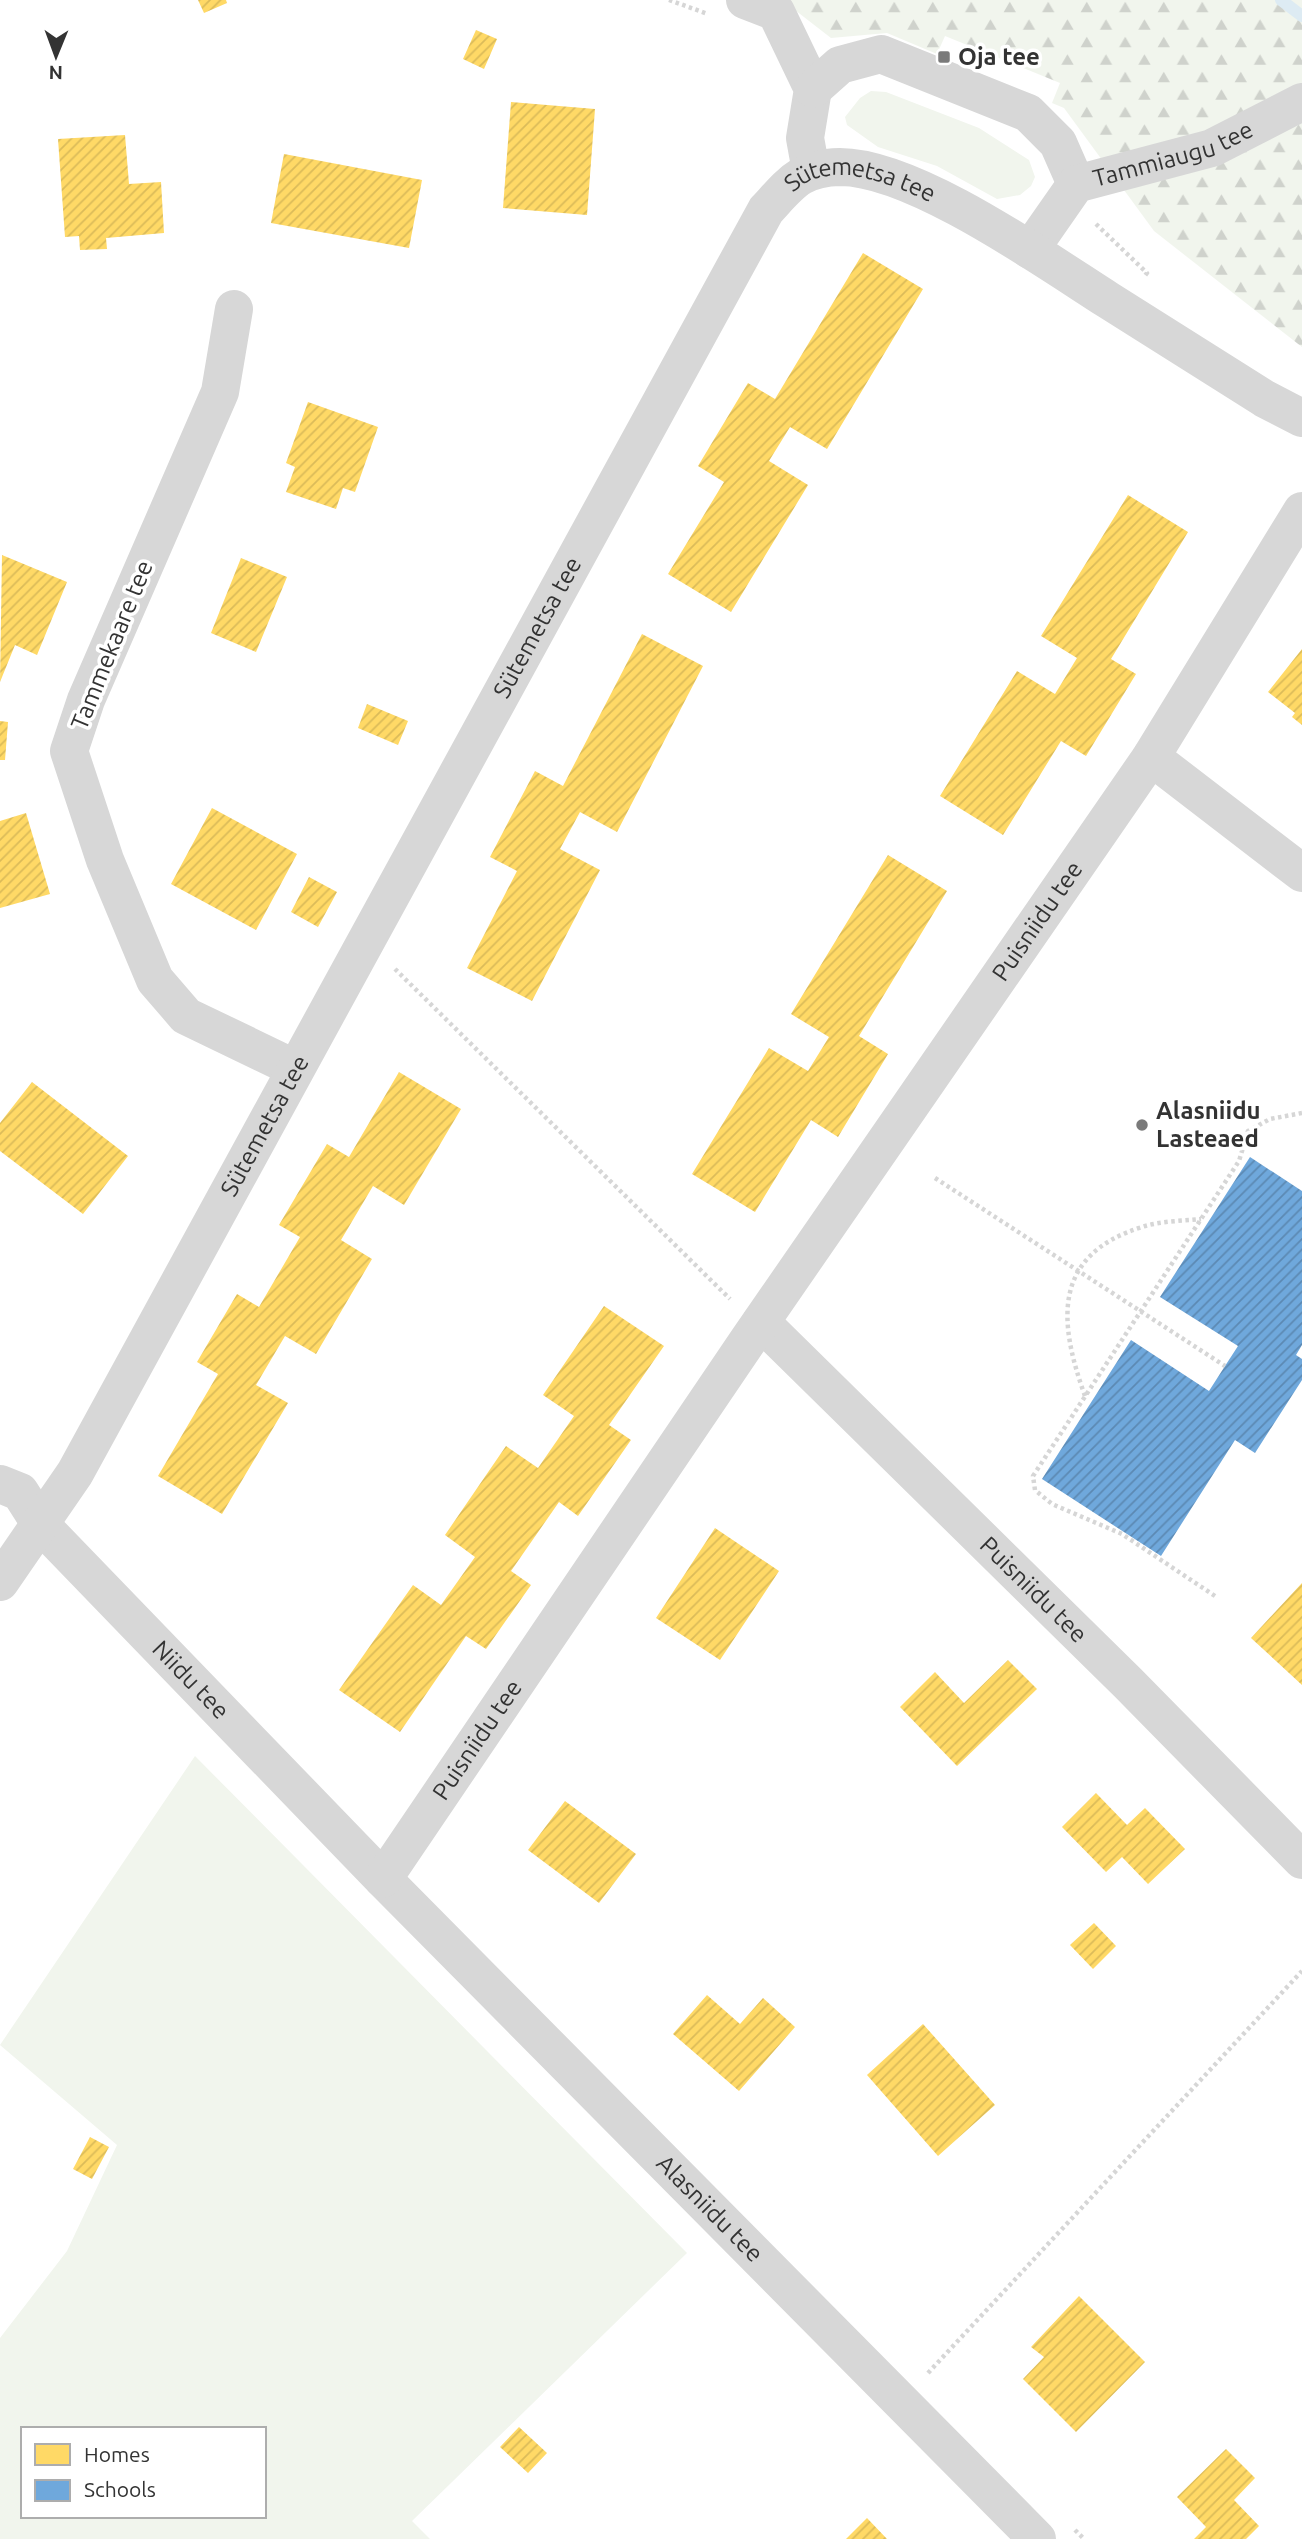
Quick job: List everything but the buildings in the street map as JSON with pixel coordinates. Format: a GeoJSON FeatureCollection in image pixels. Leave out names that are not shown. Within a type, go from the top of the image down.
{"type":"FeatureCollection","features":[{"type":"Feature","properties":{"kind":"street"},"geometry":{"type":"LineString","coordinates":[[745,0],[775,12],[813,89],[805,138],[811,171]]}},
{"type":"Feature","properties":{"kind":"street"},"geometry":{"type":"LineString","coordinates":[[813,89],[840,65],[881,54],[1028,113],[1058,143],[1076,184]]}},
{"type":"Feature","properties":{"kind":"street","name":"Tammiaugu tee"},"geometry":{"type":"LineString","coordinates":[[1030,250],[1076,184],[1212,148],[1302,102]]}},
{"type":"Feature","properties":{"kind":"street","name":"Sütemetsa tee"},"geometry":{"type":"LineString","coordinates":[[0,1582],[75,1473],[294,1068],[766,210],[798,176],[811,171],[841,167],[872,173],[927,191],[1030,250],[1265,399],[1302,418]]}},
{"type":"Feature","properties":{"kind":"street","name":"Tammekaare tee"},"geometry":{"type":"LineString","coordinates":[[234,309],[220,392],[86,700],[69,751],[105,860],[155,980],[186,1016],[294,1068]]}},
{"type":"Feature","properties":{"kind":"street","name":"Puisniidu tee"},"geometry":{"type":"LineString","coordinates":[[383,1879],[761,1322],[1151,757],[1302,511]]}},
{"type":"Feature","properties":{"kind":"street"},"geometry":{"type":"LineString","coordinates":[[1151,757],[1302,873]]}},
{"type":"Feature","properties":{"kind":"street","name":"Puisniidu tee"},"geometry":{"type":"LineString","coordinates":[[761,1322],[1118,1673],[1302,1860]]}},
{"type":"Feature","properties":{"kind":"street","name":"Niidu tee"},"geometry":{"type":"LineString","coordinates":[[0,1483],[20,1492],[41,1525],[383,1879]]}},
{"type":"Feature","properties":{"kind":"street","name":"Alasniidu tee"},"geometry":{"type":"LineString","coordinates":[[383,1879],[1037,2539]]}},
{"type":"Feature","properties":{"kind":"path"},"geometry":{"type":"LineString","coordinates":[[1215,1596],[1122,1534],[1052,1504],[1035,1490],[1033,1476],[1239,1161],[1248,1131],[1270,1119],[1302,1113]]}},
{"type":"Feature","properties":{"kind":"path"},"geometry":{"type":"LineString","coordinates":[[935,1178],[1225,1366]]}},
{"type":"Feature","properties":{"kind":"path"},"geometry":{"type":"LineString","coordinates":[[1085,1396],[1070,1354],[1069,1341],[1067,1301],[1077,1269],[1101,1246],[1143,1226],[1202,1219]]}},
{"type":"Feature","properties":{"kind":"path"},"geometry":{"type":"LineString","coordinates":[[924,2377],[1302,1971]]}},
{"type":"Feature","properties":{"kind":"green space"},"geometry":{"type":"Polygon","coordinates":[[[782,0],[1302,0],[1302,347],[1154,231],[1064,108],[1052,103],[1060,83],[945,36],[937,54],[887,33],[831,38],[782,0]]]}},
{"type":"Feature","properties":{"kind":"green space"},"geometry":{"type":"Polygon","coordinates":[[[871,91],[886,92],[979,128],[1029,160],[1035,177],[1031,186],[1020,195],[997,199],[937,166],[878,147],[847,125],[845,117],[860,98],[871,91]]]}},
{"type":"Feature","properties":{"kind":"green space"},"geometry":{"type":"Polygon","coordinates":[[[195,1756],[687,2253],[412,2521],[430,2539],[0,2539],[0,2338],[67,2251],[117,2145],[0,2045],[195,1756]]]}},
{"type":"Feature","properties":{"kind":"waterway"},"geometry":{"type":"LineString","coordinates":[[1281,0],[1302,16]]}},
{"type":"Feature","properties":{"kind":"place","name":"Oja tee"},"geometry":{"type":"Point","coordinates":[944,57]}},
{"type":"Feature","properties":{"kind":"place","name":"Alasniidu Lasteaed"},"geometry":{"type":"Point","coordinates":[1142,1125]}}]}
